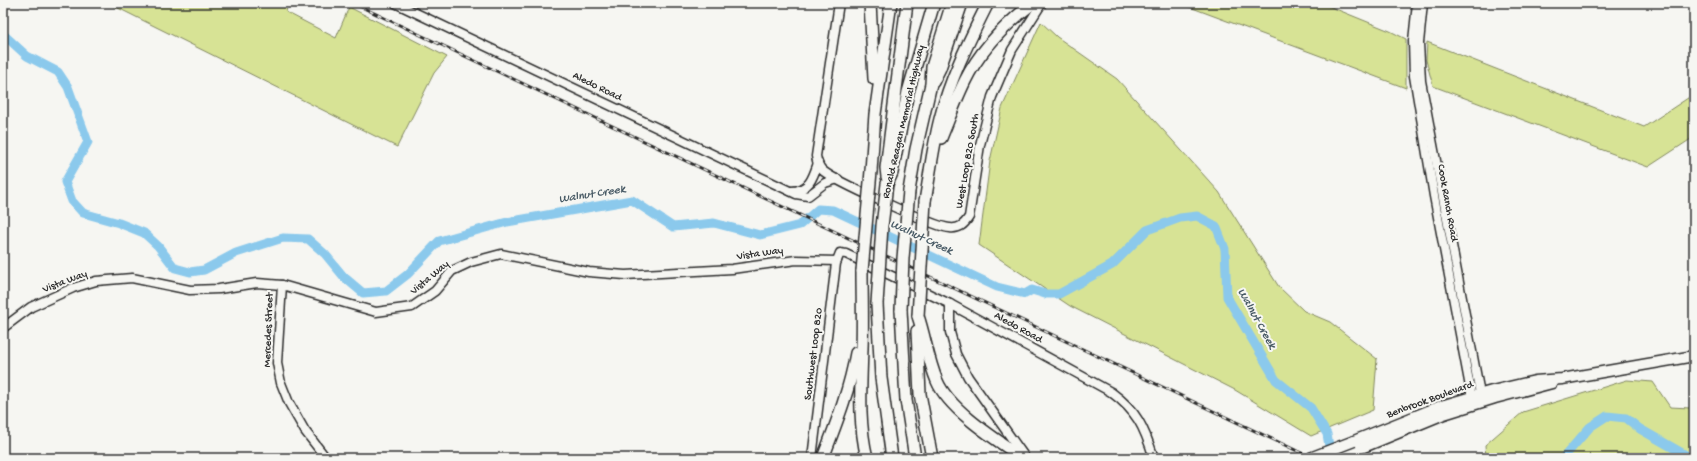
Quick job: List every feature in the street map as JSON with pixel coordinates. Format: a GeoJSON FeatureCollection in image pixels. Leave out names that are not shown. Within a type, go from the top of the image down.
{"type":"FeatureCollection","features":[{"type":"Feature","properties":{"kind":"highway"},"geometry":{"type":"LineString","coordinates":[[870,3],[875,114]]}},
{"type":"Feature","properties":{"kind":"highway"},"geometry":{"type":"LineString","coordinates":[[867,458],[860,398],[862,271],[875,114],[891,3]]}},
{"type":"Feature","properties":{"kind":"highway"},"geometry":{"type":"LineString","coordinates":[[888,184],[886,168],[907,3]]}},
{"type":"Feature","properties":{"kind":"highway","name":"Ronald Reagan Memorial Highway"},"geometry":{"type":"LineString","coordinates":[[892,458],[881,378],[877,304],[882,226],[888,184],[892,173],[908,92],[934,3]]}},
{"type":"Feature","properties":{"kind":"highway","name":"Ronald Reagan Memorial Highway"},"geometry":{"type":"LineString","coordinates":[[914,458],[906,400],[901,310],[903,258],[909,192],[916,149],[931,84],[932,67],[952,3]]}},
{"type":"Feature","properties":{"kind":"highway"},"geometry":{"type":"LineString","coordinates":[[931,84],[940,68],[962,3]]}},
{"type":"Feature","properties":{"kind":"highway"},"geometry":{"type":"LineString","coordinates":[[932,458],[920,394],[917,326],[925,201],[934,155],[935,138],[940,117],[954,74],[988,3]]}},
{"type":"Feature","properties":{"kind":"highway"},"geometry":{"type":"LineString","coordinates":[[934,155],[966,80],[978,60],[1000,32],[1033,3]]}},
{"type":"Feature","properties":{"kind":"highway"},"geometry":{"type":"LineString","coordinates":[[918,316],[937,383],[948,399],[966,416],[1024,458]]}},
{"type":"Feature","properties":{"kind":"highway"},"geometry":{"type":"LineString","coordinates":[[823,458],[854,367],[861,317]]}},
{"type":"Feature","properties":{"kind":"main road","name":"Benbrook Boulevard"},"geometry":{"type":"LineString","coordinates":[[1310,458],[1356,445],[1441,406],[1477,399],[1535,381],[1562,379],[1694,356]]}},
{"type":"Feature","properties":{"kind":"main road","name":"Benbrook Boulevard"},"geometry":{"type":"LineString","coordinates":[[1337,458],[1356,445]]}},
{"type":"Feature","properties":{"kind":"street","name":"Aledo Road"},"geometry":{"type":"LineString","coordinates":[[394,3],[800,195],[808,196],[825,183],[838,179]]}},
{"type":"Feature","properties":{"kind":"street"},"geometry":{"type":"LineString","coordinates":[[790,191],[798,191],[808,186],[813,179],[818,164],[816,156],[839,3]]}},
{"type":"Feature","properties":{"kind":"street","name":"West Loop 820 South"},"geometry":{"type":"LineString","coordinates":[[818,164],[822,170],[838,179],[937,226],[950,228],[962,226],[970,214],[980,145],[992,97],[1012,50],[1042,3]]}},
{"type":"Feature","properties":{"kind":"street","name":"Cook Ranch Road"},"geometry":{"type":"LineString","coordinates":[[1416,3],[1412,41],[1414,76],[1434,196],[1477,399]]}},
{"type":"Feature","properties":{"kind":"street","name":"Cook Ranch Road"},"geometry":{"type":"LineString","coordinates":[[1423,3],[1419,43],[1420,73],[1477,399]]}},
{"type":"Feature","properties":{"kind":"street","name":"Vista Way"},"geometry":{"type":"LineString","coordinates":[[3,328],[31,307],[73,288],[96,282],[132,278],[190,290],[219,289],[257,283],[282,285],[376,312],[412,306],[435,291],[452,271],[471,262],[501,254],[589,272],[625,275],[732,269],[796,260],[838,257]]}},
{"type":"Feature","properties":{"kind":"street","name":"Aledo Road"},"geometry":{"type":"LineString","coordinates":[[838,257],[846,254],[950,304],[1110,392],[1121,399],[1136,415],[1142,424],[1154,458]]}},
{"type":"Feature","properties":{"kind":"street","name":"Southwest Loop 820"},"geometry":{"type":"LineString","coordinates":[[812,458],[838,257]]}},
{"type":"Feature","properties":{"kind":"street","name":"Mercedes Street"},"geometry":{"type":"LineString","coordinates":[[282,285],[277,363],[281,383],[289,403],[305,431],[326,458]]}},
{"type":"Feature","properties":{"kind":"street"},"geometry":{"type":"LineString","coordinates":[[950,304],[950,332],[956,354],[968,377],[1024,458]]}},
{"type":"Feature","properties":{"kind":"green space"},"geometry":{"type":"Polygon","coordinates":[[[108,3],[288,3],[286,12],[336,38],[349,7],[447,57],[434,73],[397,147],[108,3]]]}},
{"type":"Feature","properties":{"kind":"green space"},"geometry":{"type":"Polygon","coordinates":[[[1179,3],[1321,3],[1406,39],[1406,88],[1179,3]]]}},
{"type":"Feature","properties":{"kind":"green space"},"geometry":{"type":"Polygon","coordinates":[[[1041,22],[1057,37],[1117,79],[1219,192],[1279,287],[1304,311],[1330,322],[1377,359],[1373,410],[1311,436],[1235,390],[1070,306],[979,245],[990,161],[1002,108],[1041,22]]]}},
{"type":"Feature","properties":{"kind":"green space"},"geometry":{"type":"Polygon","coordinates":[[[1427,42],[1644,127],[1694,94],[1694,137],[1648,167],[1433,86],[1426,60],[1427,42]]]}},
{"type":"Feature","properties":{"kind":"green space"},"geometry":{"type":"Polygon","coordinates":[[[1627,380],[1653,382],[1670,407],[1690,408],[1694,405],[1694,458],[1486,458],[1485,445],[1523,412],[1627,380]]]}},
{"type":"Feature","properties":{"kind":"waterway","name":"Walnut Creek"},"geometry":{"type":"LineString","coordinates":[[3,34],[27,56],[58,72],[68,87],[88,142],[65,182],[72,201],[83,213],[119,223],[144,233],[158,246],[175,268],[190,272],[204,270],[236,253],[283,238],[308,239],[325,254],[344,277],[363,293],[386,291],[408,274],[439,241],[507,222],[632,200],[673,227],[714,223],[760,235],[800,225],[818,209],[833,210],[997,287],[1025,294],[1032,290],[1045,294],[1059,294],[1112,265],[1147,230],[1180,218],[1197,216],[1216,226],[1225,249],[1227,297],[1276,380],[1311,408],[1327,434],[1331,458]]}},
{"type":"Feature","properties":{"kind":"waterway","name":"Walnut Creek"},"geometry":{"type":"LineString","coordinates":[[1563,458],[1590,427],[1607,416],[1626,418],[1640,429],[1691,458]]}},
{"type":"Feature","properties":{"kind":"railway"},"geometry":{"type":"LineString","coordinates":[[353,3],[1312,458]]}}]}
